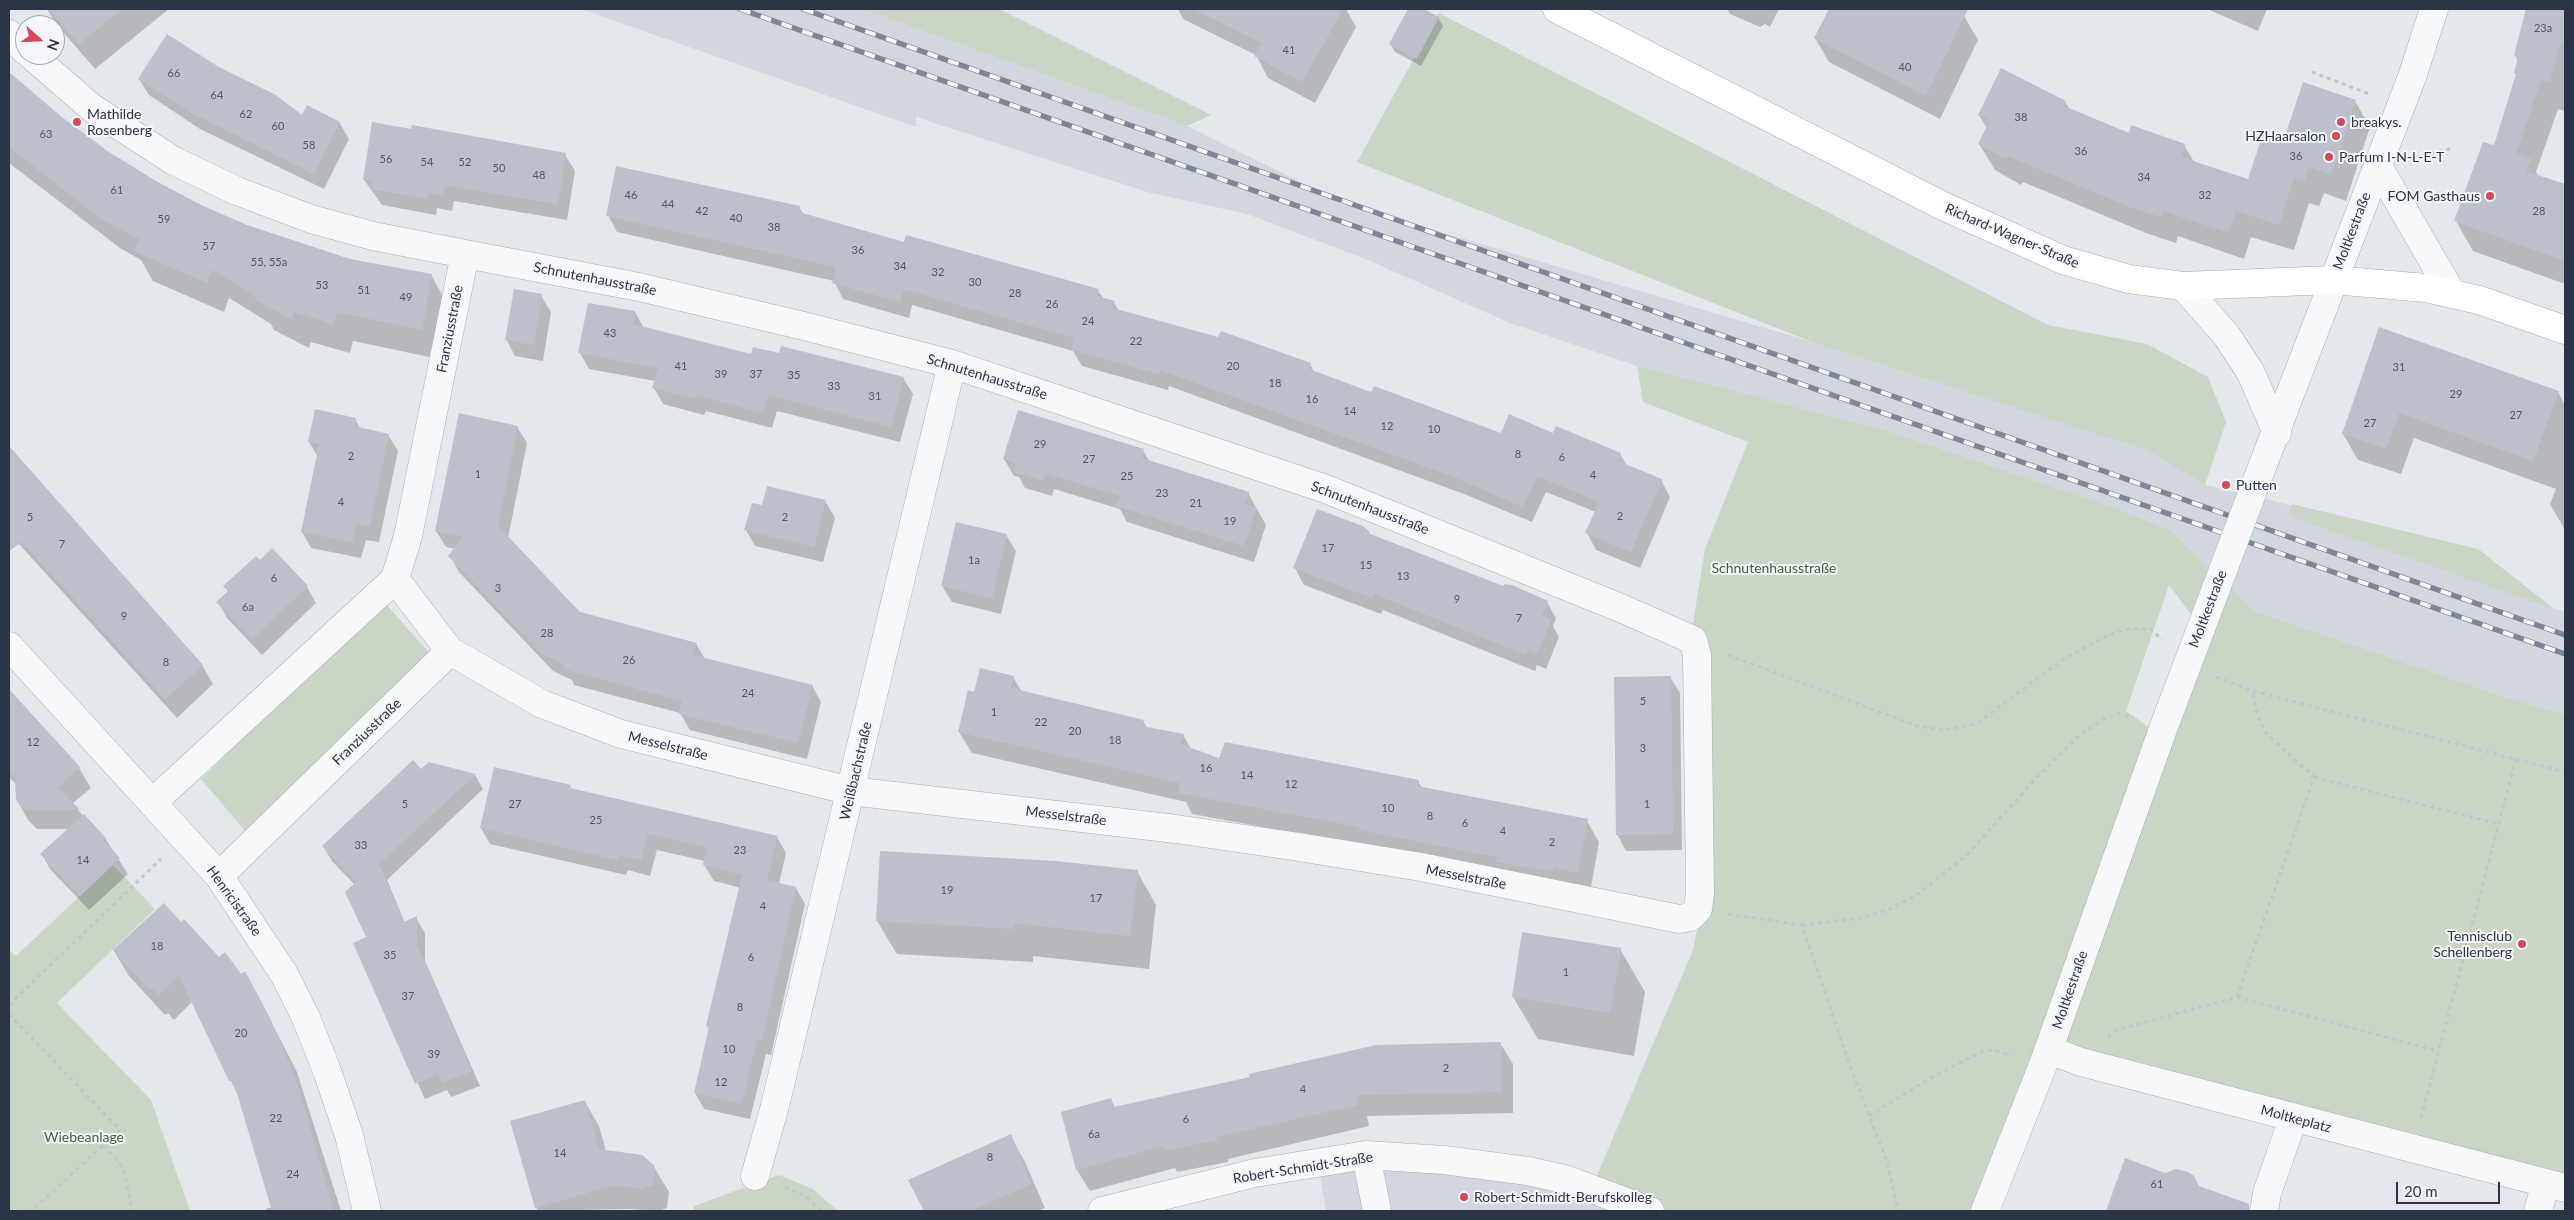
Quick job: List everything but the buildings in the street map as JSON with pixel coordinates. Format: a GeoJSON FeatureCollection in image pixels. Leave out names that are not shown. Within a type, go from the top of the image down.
{"type":"FeatureCollection","features":[{"type":"Feature","properties":{"kind":"main road","name":"Richard-Wagner-Straße"},"geometry":{"type":"LineString","coordinates":[[1557,9],[1943,206],[2062,260],[2096,271],[2138,281],[2183,286],[2334,280],[2399,284],[2452,292],[2509,309],[2565,330]]}},
{"type":"Feature","properties":{"kind":"street","name":"Moltkestraße"},"geometry":{"type":"LineString","coordinates":[[1985,1211],[2046,1057],[2187,663],[2378,166],[2434,9]]}},
{"type":"Feature","properties":{"kind":"street","name":"Schnutenhausstraße"},"geometry":{"type":"LineString","coordinates":[[43,65],[92,108],[134,137],[174,161],[237,191],[311,219],[373,236],[639,287],[804,326],[952,364],[1326,489],[1623,609],[1692,640]]}},
{"type":"Feature","properties":{"kind":"street"},"geometry":{"type":"LineString","coordinates":[[2378,166],[2452,292]]}},
{"type":"Feature","properties":{"kind":"street","name":"Franziusstraße"},"geometry":{"type":"LineString","coordinates":[[395,579],[408,536],[465,254]]}},
{"type":"Feature","properties":{"kind":"street"},"geometry":{"type":"LineString","coordinates":[[2183,286],[2226,336],[2251,373],[2276,433]]}},
{"type":"Feature","properties":{"kind":"street","name":"Weißbachstraße"},"geometry":{"type":"LineString","coordinates":[[755,1176],[775,1106],[952,364]]}},
{"type":"Feature","properties":{"kind":"street"},"geometry":{"type":"LineString","coordinates":[[152,802],[395,579],[450,651]]}},
{"type":"Feature","properties":{"kind":"street"},"geometry":{"type":"LineString","coordinates":[[1692,640],[1697,655],[1700,893],[1698,909]]}},
{"type":"Feature","properties":{"kind":"street","name":"Henricistraße"},"geometry":{"type":"LineString","coordinates":[[9,646],[219,876],[284,974],[306,1018],[349,1135],[367,1211]]}},
{"type":"Feature","properties":{"kind":"street","name":"Franziusstraße"},"geometry":{"type":"LineString","coordinates":[[219,876],[450,651]]}},
{"type":"Feature","properties":{"kind":"street","name":"Messelstraße"},"geometry":{"type":"LineString","coordinates":[[450,651],[542,704],[621,734],[851,791],[1176,829],[1299,847],[1421,867],[1679,919],[1690,917],[1698,909]]}},
{"type":"Feature","properties":{"kind":"street","name":"Moltkeplatz"},"geometry":{"type":"LineString","coordinates":[[2046,1057],[2081,1062],[2555,1186],[2538,1211]]}},
{"type":"Feature","properties":{"kind":"street"},"geometry":{"type":"LineString","coordinates":[[2264,1211],[2267,1193],[2293,1119]]}},
{"type":"Feature","properties":{"kind":"street"},"geometry":{"type":"LineString","coordinates":[[1366,1155],[1377,1211]]}},
{"type":"Feature","properties":{"kind":"street","name":"Robert-Schmidt-Straße"},"geometry":{"type":"LineString","coordinates":[[1102,1211],[1255,1173],[1366,1155],[1444,1160],[1528,1171],[1568,1180],[1650,1211]]}},
{"type":"Feature","properties":{"kind":"path"},"geometry":{"type":"LineString","coordinates":[[2312,72],[2401,105]]}},
{"type":"Feature","properties":{"kind":"path"},"geometry":{"type":"LineString","coordinates":[[1692,640],[1917,726],[1946,730],[1976,724],[2062,660],[2085,647],[2127,628],[2151,629],[2187,663],[2232,684],[2565,772]]}},
{"type":"Feature","properties":{"kind":"path"},"geometry":{"type":"LineString","coordinates":[[2253,691],[2256,714],[2266,733],[2314,777],[2498,824]]}},
{"type":"Feature","properties":{"kind":"path"},"geometry":{"type":"LineString","coordinates":[[1698,909],[1802,925],[1862,918],[1890,909],[1918,894],[1967,856],[2038,776],[2081,734],[2106,718],[2119,713],[2164,729]]}},
{"type":"Feature","properties":{"kind":"path"},"geometry":{"type":"LineString","coordinates":[[2412,1149],[2516,759]]}},
{"type":"Feature","properties":{"kind":"path"},"geometry":{"type":"LineString","coordinates":[[2237,997],[2314,777]]}},
{"type":"Feature","properties":{"kind":"path"},"geometry":{"type":"LineString","coordinates":[[9,1005],[183,837]]}},
{"type":"Feature","properties":{"kind":"path"},"geometry":{"type":"LineString","coordinates":[[1802,925],[1886,1162],[1898,1211]]}},
{"type":"Feature","properties":{"kind":"path"},"geometry":{"type":"LineString","coordinates":[[2081,1062],[2114,1031],[2237,997],[2438,1051]]}},
{"type":"Feature","properties":{"kind":"path"},"geometry":{"type":"LineString","coordinates":[[9,1014],[120,1130],[31,1211]]}},
{"type":"Feature","properties":{"kind":"path"},"geometry":{"type":"LineString","coordinates":[[1869,1116],[1927,1080],[1983,1051],[1995,1050],[2046,1057]]}},
{"type":"Feature","properties":{"kind":"path"},"geometry":{"type":"LineString","coordinates":[[104,1145],[124,1169],[132,1211]]}},
{"type":"Feature","properties":{"kind":"path"},"geometry":{"type":"LineString","coordinates":[[785,1187],[806,1196],[821,1211]]}},
{"type":"Feature","properties":{"kind":"shaded area"},"geometry":{"type":"Polygon","coordinates":[[[581,9],[862,9],[1187,126],[1343,203],[1812,342],[2028,411],[2146,450],[2205,485],[2478,549],[2554,609],[2565,612],[2565,714],[2510,699],[2255,611],[2170,530],[2107,505],[1879,428],[1637,366],[1510,323],[1368,260],[1247,214],[1147,192],[916,117],[916,127],[581,9]]]}},
{"type":"Feature","properties":{"kind":"shaded area","name":"Robert-Schmidt-Berufskolleg"},"geometry":{"type":"Polygon","coordinates":[[[1443,1163],[1643,1211],[1326,1211],[1319,1169],[1443,1163]]]}},
{"type":"Feature","properties":{"kind":"green space"},"geometry":{"type":"Polygon","coordinates":[[[862,9],[999,9],[1211,115],[1187,126],[862,9]]]}},
{"type":"Feature","properties":{"kind":"green space"},"geometry":{"type":"Polygon","coordinates":[[[1439,13],[2048,325],[2147,344],[2208,377],[2226,422],[2205,485],[2146,450],[1812,342],[1357,162],[1439,13]]]}},
{"type":"Feature","properties":{"kind":"green space"},"geometry":{"type":"Polygon","coordinates":[[[1637,366],[1879,428],[2107,505],[2170,530],[2255,611],[2510,699],[2565,714],[2565,1184],[2051,1049],[2202,629],[2169,585],[2126,711],[2160,735],[1983,1211],[1657,1211],[1592,1187],[1693,950],[1702,904],[1692,629],[1705,549],[1748,442],[1643,402],[1637,366]]]}},
{"type":"Feature","properties":{"kind":"green space"},"geometry":{"type":"Polygon","coordinates":[[[2292,504],[2478,549],[2554,609],[2289,516],[2292,504]]]}},
{"type":"Feature","properties":{"kind":"green space"},"geometry":{"type":"Polygon","coordinates":[[[385,603],[430,654],[245,831],[201,779],[385,603]]]}},
{"type":"Feature","properties":{"kind":"green space","name":"Wiebeanlage"},"geometry":{"type":"Polygon","coordinates":[[[113,865],[155,909],[57,1003],[151,1100],[190,1211],[9,1211],[9,950],[16,956],[113,865]]]}},
{"type":"Feature","properties":{"kind":"green space"},"geometry":{"type":"Polygon","coordinates":[[[779,1175],[813,1189],[838,1211],[694,1211],[694,1206],[779,1175]]]}},
{"type":"Feature","properties":{"kind":"railway"},"geometry":{"type":"LineString","coordinates":[[740,9],[2565,654]]}},
{"type":"Feature","properties":{"kind":"railway"},"geometry":{"type":"LineString","coordinates":[[803,9],[2565,635]]}},
{"type":"Feature","properties":{"kind":"place","name":"Mathilde Rosenberg"},"geometry":{"type":"Point","coordinates":[77,122]}},
{"type":"Feature","properties":{"kind":"place","name":"breakys."},"geometry":{"type":"Point","coordinates":[2341,122]}},
{"type":"Feature","properties":{"kind":"place","name":"HZHaarsalon"},"geometry":{"type":"Point","coordinates":[2336,136]}},
{"type":"Feature","properties":{"kind":"place","name":"Parfum I-N-L-E-T"},"geometry":{"type":"Point","coordinates":[2329,157]}},
{"type":"Feature","properties":{"kind":"place","name":"FOM Gasthaus"},"geometry":{"type":"Point","coordinates":[2490,196]}},
{"type":"Feature","properties":{"kind":"place","name":"Putten"},"geometry":{"type":"Point","coordinates":[2226,485]}},
{"type":"Feature","properties":{"kind":"place","name":"Tennisclub Schellenberg"},"geometry":{"type":"Point","coordinates":[2522,944]}},
{"type":"Feature","properties":{"kind":"place","name":"Robert-Schmidt-Berufskolleg"},"geometry":{"type":"Point","coordinates":[1464,1197]}}]}
